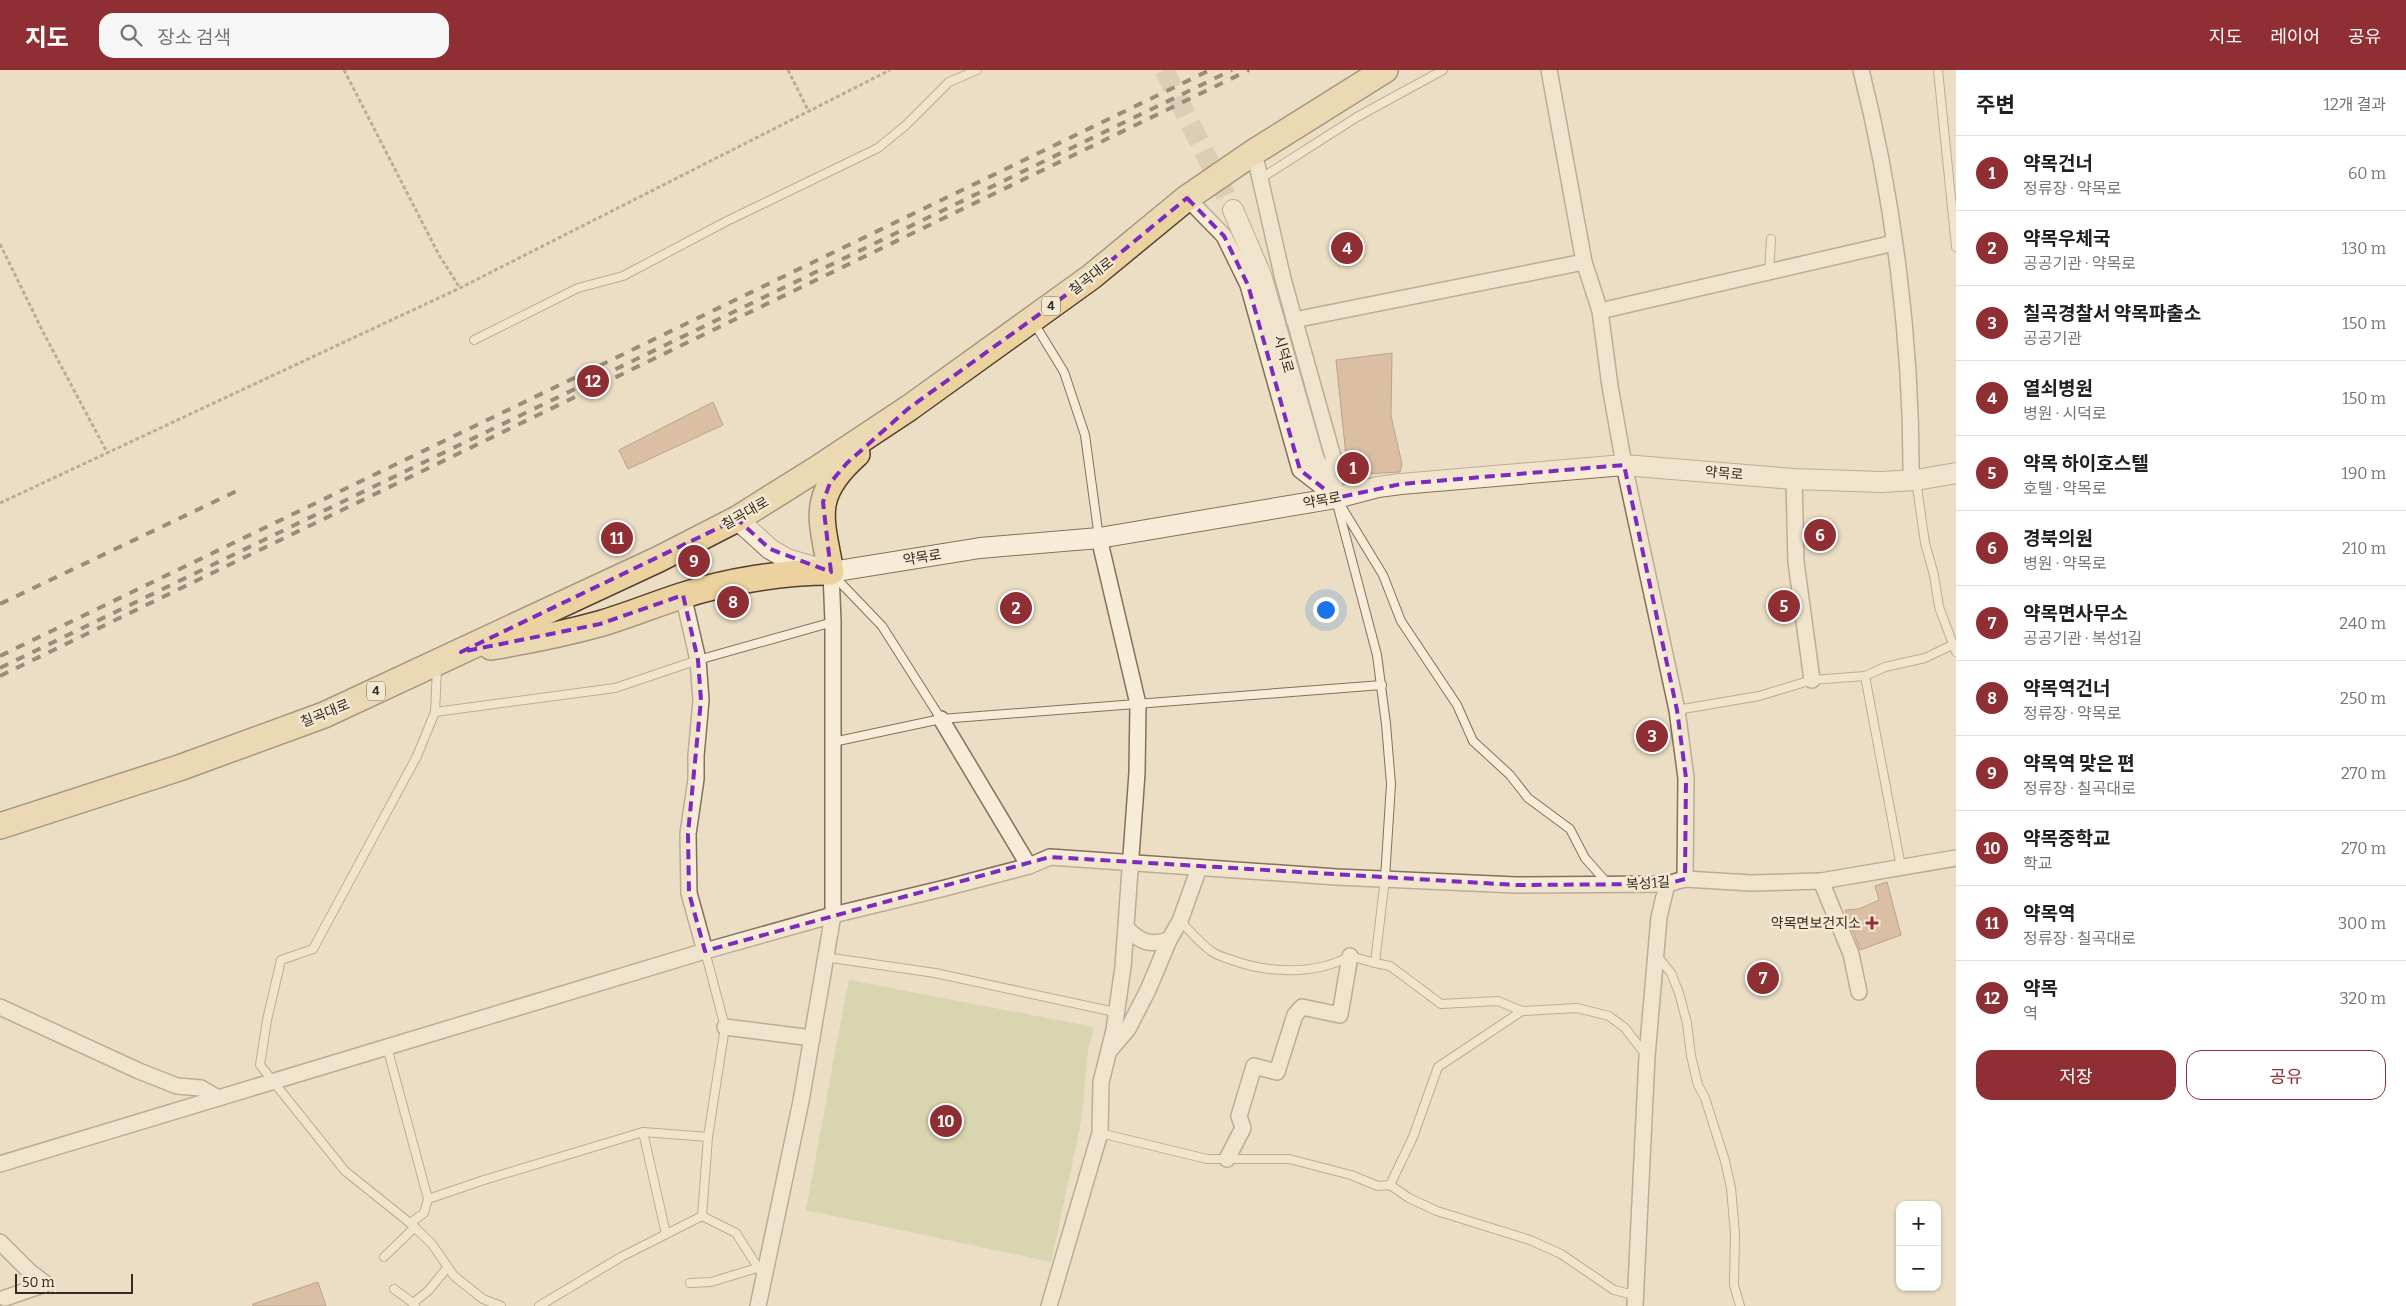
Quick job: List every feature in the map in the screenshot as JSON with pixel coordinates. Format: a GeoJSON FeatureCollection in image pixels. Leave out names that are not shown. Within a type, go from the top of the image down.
{"type":"FeatureCollection","features":[{"type":"Feature","properties":{"kind":"main road","name":"칠곡대로"},"geometry":{"type":"LineString","coordinates":[[0,826],[179,768],[324,715],[659,559],[737,519],[909,408],[1091,278],[1187,198],[1254,152],[1384,70]]}},
{"type":"Feature","properties":{"kind":"main road"},"geometry":{"type":"LineString","coordinates":[[461,652],[538,639],[600,624],[683,595],[798,572],[830,572],[823,526],[822,502],[830,483],[847,463],[909,408]]}},
{"type":"Feature","properties":{"kind":"street"},"geometry":{"type":"LineString","coordinates":[[1549,70],[1584,262],[1600,311],[1610,386],[1624,465],[1676,710],[1686,778],[1685,879]]}},
{"type":"Feature","properties":{"kind":"street"},"geometry":{"type":"LineString","coordinates":[[1861,70],[1870,104],[1894,243],[1907,353],[1913,480]]}},
{"type":"Feature","properties":{"kind":"street"},"geometry":{"type":"LineString","coordinates":[[1254,152],[1294,320],[1333,458],[1336,498]]}},
{"type":"Feature","properties":{"kind":"street"},"geometry":{"type":"LineString","coordinates":[[1187,198],[1224,236],[1248,285],[1300,470],[1336,498]]}},
{"type":"Feature","properties":{"kind":"street","name":"시덕로"},"geometry":{"type":"LineString","coordinates":[[1233,210],[1261,275],[1314,460],[1336,498]]}},
{"type":"Feature","properties":{"kind":"street"},"geometry":{"type":"LineString","coordinates":[[1600,311],[1894,243]]}},
{"type":"Feature","properties":{"kind":"street"},"geometry":{"type":"LineString","coordinates":[[1294,320],[1584,262]]}},
{"type":"Feature","properties":{"kind":"street","name":"약목로"},"geometry":{"type":"LineString","coordinates":[[737,519],[770,550],[787,559],[830,572],[980,548],[1099,538],[1336,498],[1378,486],[1400,484],[1624,465],[1794,479],[1881,482],[1913,480],[1956,473]]}},
{"type":"Feature","properties":{"kind":"street"},"geometry":{"type":"LineString","coordinates":[[1794,479],[1796,562],[1812,680]]}},
{"type":"Feature","properties":{"kind":"street"},"geometry":{"type":"LineString","coordinates":[[1049,1306],[1100,1133],[1101,1082],[1114,1030],[1115,1012],[1124,967],[1139,743],[1138,704],[1099,538]]}},
{"type":"Feature","properties":{"kind":"street"},"geometry":{"type":"LineString","coordinates":[[758,1306],[761,1273],[790,1158],[812,1038],[824,957],[833,915],[833,622],[830,572]]}},
{"type":"Feature","properties":{"kind":"street"},"geometry":{"type":"LineString","coordinates":[[683,595],[698,660],[701,700],[696,779],[688,834],[690,893],[705,951]]}},
{"type":"Feature","properties":{"kind":"street"},"geometry":{"type":"LineString","coordinates":[[941,719],[1028,866]]}},
{"type":"Feature","properties":{"kind":"street","name":"복성1길"},"geometry":{"type":"LineString","coordinates":[[0,1164],[705,951],[833,915],[1028,866],[1050,857],[1337,877],[1524,886],[1667,884],[1685,879],[1750,883],[1821,881],[1956,858]]}},
{"type":"Feature","properties":{"kind":"street"},"geometry":{"type":"LineString","coordinates":[[1107,1054],[1128,1028],[1169,940],[1180,921],[1199,868]]}},
{"type":"Feature","properties":{"kind":"street"},"geometry":{"type":"LineString","coordinates":[[1821,881],[1851,954],[1859,992]]}},
{"type":"Feature","properties":{"kind":"street"},"geometry":{"type":"LineString","coordinates":[[1635,1301],[1647,1056],[1658,917],[1667,884]]}},
{"type":"Feature","properties":{"kind":"street"},"geometry":{"type":"LineString","coordinates":[[1126,928],[1140,941],[1155,944],[1169,940]]}},
{"type":"Feature","properties":{"kind":"street"},"geometry":{"type":"LineString","coordinates":[[1227,1159],[1243,1128],[1239,1116],[1254,1066],[1277,1072],[1295,1015],[1302,1008],[1340,1015],[1350,956]]}},
{"type":"Feature","properties":{"kind":"street"},"geometry":{"type":"LineString","coordinates":[[0,1007],[139,1071],[177,1086],[200,1088],[218,1098]]}},
{"type":"Feature","properties":{"kind":"street"},"geometry":{"type":"LineString","coordinates":[[725,1027],[812,1038]]}},
{"type":"Feature","properties":{"kind":"street"},"geometry":{"type":"LineString","coordinates":[[0,1242],[30,1272],[46,1284],[5,1298]]}},
{"type":"Feature","properties":{"kind":"lane"},"geometry":{"type":"LineString","coordinates":[[474,340],[578,288],[623,276],[727,221],[878,148],[906,125],[949,82],[977,70]]}},
{"type":"Feature","properties":{"kind":"lane"},"geometry":{"type":"LineString","coordinates":[[1260,178],[1357,117],[1443,70]]}},
{"type":"Feature","properties":{"kind":"lane"},"geometry":{"type":"LineString","coordinates":[[1938,70],[1956,247]]}},
{"type":"Feature","properties":{"kind":"lane"},"geometry":{"type":"LineString","coordinates":[[1769,273],[1771,239]]}},
{"type":"Feature","properties":{"kind":"lane"},"geometry":{"type":"LineString","coordinates":[[1032,320],[1064,372],[1085,435],[1099,538]]}},
{"type":"Feature","properties":{"kind":"lane"},"geometry":{"type":"LineString","coordinates":[[1676,710],[1759,696],[1812,680],[1865,676],[1885,667],[1954,649],[1939,607],[1934,575],[1925,543],[1913,480]]}},
{"type":"Feature","properties":{"kind":"lane"},"geometry":{"type":"LineString","coordinates":[[1336,498],[1377,655],[1382,685],[1391,784],[1385,878],[1375,963]]}},
{"type":"Feature","properties":{"kind":"lane"},"geometry":{"type":"LineString","coordinates":[[1336,498],[1383,575],[1401,621],[1456,705],[1473,741],[1510,775],[1528,798],[1570,829],[1585,858],[1610,885]]}},
{"type":"Feature","properties":{"kind":"lane"},"geometry":{"type":"LineString","coordinates":[[830,572],[882,626],[941,719]]}},
{"type":"Feature","properties":{"kind":"lane"},"geometry":{"type":"LineString","coordinates":[[435,712],[615,688],[698,660],[833,622]]}},
{"type":"Feature","properties":{"kind":"lane"},"geometry":{"type":"LineString","coordinates":[[437,664],[435,712],[417,756],[312,949],[281,960],[267,1020],[260,1065],[345,1171],[412,1225],[432,1244],[447,1268],[483,1299],[501,1306]]}},
{"type":"Feature","properties":{"kind":"lane"},"geometry":{"type":"LineString","coordinates":[[1865,676],[1901,867]]}},
{"type":"Feature","properties":{"kind":"lane"},"geometry":{"type":"LineString","coordinates":[[833,742],[941,719],[1382,685]]}},
{"type":"Feature","properties":{"kind":"lane"},"geometry":{"type":"LineString","coordinates":[[1180,921],[1212,952],[1248,966],[1290,970],[1336,964],[1350,956],[1390,966],[1441,1004],[1498,1001],[1522,1010],[1577,1008],[1609,1016],[1625,1028],[1647,1056]]}},
{"type":"Feature","properties":{"kind":"lane"},"geometry":{"type":"LineString","coordinates":[[702,1216],[708,1137],[725,1027],[705,951]]}},
{"type":"Feature","properties":{"kind":"lane"},"geometry":{"type":"LineString","coordinates":[[1655,954],[1671,973],[1679,993],[1698,1085],[1725,1161],[1731,1188],[1735,1234],[1734,1285],[1740,1306]]}},
{"type":"Feature","properties":{"kind":"lane"},"geometry":{"type":"LineString","coordinates":[[824,957],[935,973],[1115,1012]]}},
{"type":"Feature","properties":{"kind":"lane"},"geometry":{"type":"LineString","coordinates":[[1390,1185],[1413,1138],[1438,1067],[1522,1010]]}},
{"type":"Feature","properties":{"kind":"lane"},"geometry":{"type":"LineString","coordinates":[[384,1257],[424,1213],[428,1200],[387,1047]]}},
{"type":"Feature","properties":{"kind":"lane"},"geometry":{"type":"LineString","coordinates":[[428,1200],[484,1180],[643,1132],[708,1137]]}},
{"type":"Feature","properties":{"kind":"lane"},"geometry":{"type":"LineString","coordinates":[[643,1132],[666,1234]]}},
{"type":"Feature","properties":{"kind":"lane"},"geometry":{"type":"LineString","coordinates":[[1100,1133],[1208,1160],[1289,1159],[1351,1175],[1378,1186],[1390,1185],[1409,1198],[1437,1211],[1530,1240],[1561,1254],[1614,1290],[1635,1301]]}},
{"type":"Feature","properties":{"kind":"lane"},"geometry":{"type":"LineString","coordinates":[[690,1283],[711,1282],[761,1273],[736,1234],[702,1216]]}},
{"type":"Feature","properties":{"kind":"lane"},"geometry":{"type":"LineString","coordinates":[[539,1306],[621,1257],[702,1216]]}},
{"type":"Feature","properties":{"kind":"lane"},"geometry":{"type":"LineString","coordinates":[[394,1289],[414,1305],[447,1268]]}},
{"type":"Feature","properties":{"kind":"path"},"geometry":{"type":"LineString","coordinates":[[344,70],[435,246],[460,288]]}},
{"type":"Feature","properties":{"kind":"path"},"geometry":{"type":"LineString","coordinates":[[788,70],[808,110]]}},
{"type":"Feature","properties":{"kind":"path"},"geometry":{"type":"LineString","coordinates":[[0,503],[460,288],[890,70]]}},
{"type":"Feature","properties":{"kind":"path"},"geometry":{"type":"LineString","coordinates":[[0,244],[43,332],[108,454]]}},
{"type":"Feature","properties":{"kind":"highlighted area"},"geometry":{"type":"Polygon","coordinates":[[[1187,198],[1224,236],[1248,285],[1300,470],[1336,498],[1401,484],[1624,465],[1677,710],[1686,778],[1685,879],[1667,884],[1516,885],[1050,857],[705,951],[689,893],[688,834],[701,700],[698,660],[683,595],[600,624],[461,652],[737,519],[770,549],[831,572],[823,502],[830,483],[847,463],[909,408],[1091,277],[1187,198]]]}},
{"type":"Feature","properties":{"kind":"green space"},"geometry":{"type":"Polygon","coordinates":[[[849,980],[1094,1027],[1088,1051],[1081,1123],[1051,1262],[806,1210],[849,980]]]}},
{"type":"Feature","properties":{"kind":"building"},"geometry":{"type":"Polygon","coordinates":[[[1392,353],[1391,416],[1402,464],[1400,472],[1348,475],[1336,360],[1392,353]]]}},
{"type":"Feature","properties":{"kind":"building"},"geometry":{"type":"Polygon","coordinates":[[[713,402],[723,425],[628,469],[619,450],[713,402]]]}},
{"type":"Feature","properties":{"kind":"building","name":"약목면보건지소"},"geometry":{"type":"Polygon","coordinates":[[[1887,882],[1901,935],[1860,950],[1845,910],[1859,909],[1879,900],[1875,886],[1887,882]]]}},
{"type":"Feature","properties":{"kind":"building"},"geometry":{"type":"Polygon","coordinates":[[[318,1282],[326,1306],[253,1306],[253,1304],[318,1282]]]}},
{"type":"Feature","properties":{"kind":"tunnel"},"geometry":{"type":"LineString","coordinates":[[1164,70],[1233,210]]}},
{"type":"Feature","properties":{"kind":"railway"},"geometry":{"type":"LineString","coordinates":[[0,656],[1210,70]]}},
{"type":"Feature","properties":{"kind":"railway"},"geometry":{"type":"LineString","coordinates":[[0,668],[1232,70]]}},
{"type":"Feature","properties":{"kind":"railway"},"geometry":{"type":"LineString","coordinates":[[0,676],[1249,70]]}},
{"type":"Feature","properties":{"kind":"railway"},"geometry":{"type":"LineString","coordinates":[[0,604],[243,488]]}},
{"type":"Feature","properties":{"kind":"place","name":"열쇠병원"},"geometry":{"type":"Point","coordinates":[1347,248]}},
{"type":"Feature","properties":{"kind":"place","name":"약목"},"geometry":{"type":"Point","coordinates":[593,381]}},
{"type":"Feature","properties":{"kind":"place","name":"약목건너"},"geometry":{"type":"Point","coordinates":[1353,468]}},
{"type":"Feature","properties":{"kind":"place","name":"경북의원"},"geometry":{"type":"Point","coordinates":[1820,535]}},
{"type":"Feature","properties":{"kind":"place","name":"약목역"},"geometry":{"type":"Point","coordinates":[617,538]}},
{"type":"Feature","properties":{"kind":"place","name":"약목역 맞은 편"},"geometry":{"type":"Point","coordinates":[694,561]}},
{"type":"Feature","properties":{"kind":"place","name":"약목역건너"},"geometry":{"type":"Point","coordinates":[733,602]}},
{"type":"Feature","properties":{"kind":"place","name":"약목 하이호스텔"},"geometry":{"type":"Point","coordinates":[1784,606]}},
{"type":"Feature","properties":{"kind":"place","name":"약목우체국"},"geometry":{"type":"Point","coordinates":[1016,608]}},
{"type":"Feature","properties":{"kind":"place","name":"칠곡경찰서 약목파출소"},"geometry":{"type":"Point","coordinates":[1652,736]}},
{"type":"Feature","properties":{"kind":"place","name":"약목면보건지소"},"geometry":{"type":"Point","coordinates":[1872,923]}},
{"type":"Feature","properties":{"kind":"place","name":"약목면사무소"},"geometry":{"type":"Point","coordinates":[1763,978]}},
{"type":"Feature","properties":{"kind":"place","name":"약목중학교"},"geometry":{"type":"Point","coordinates":[946,1121]}}]}
